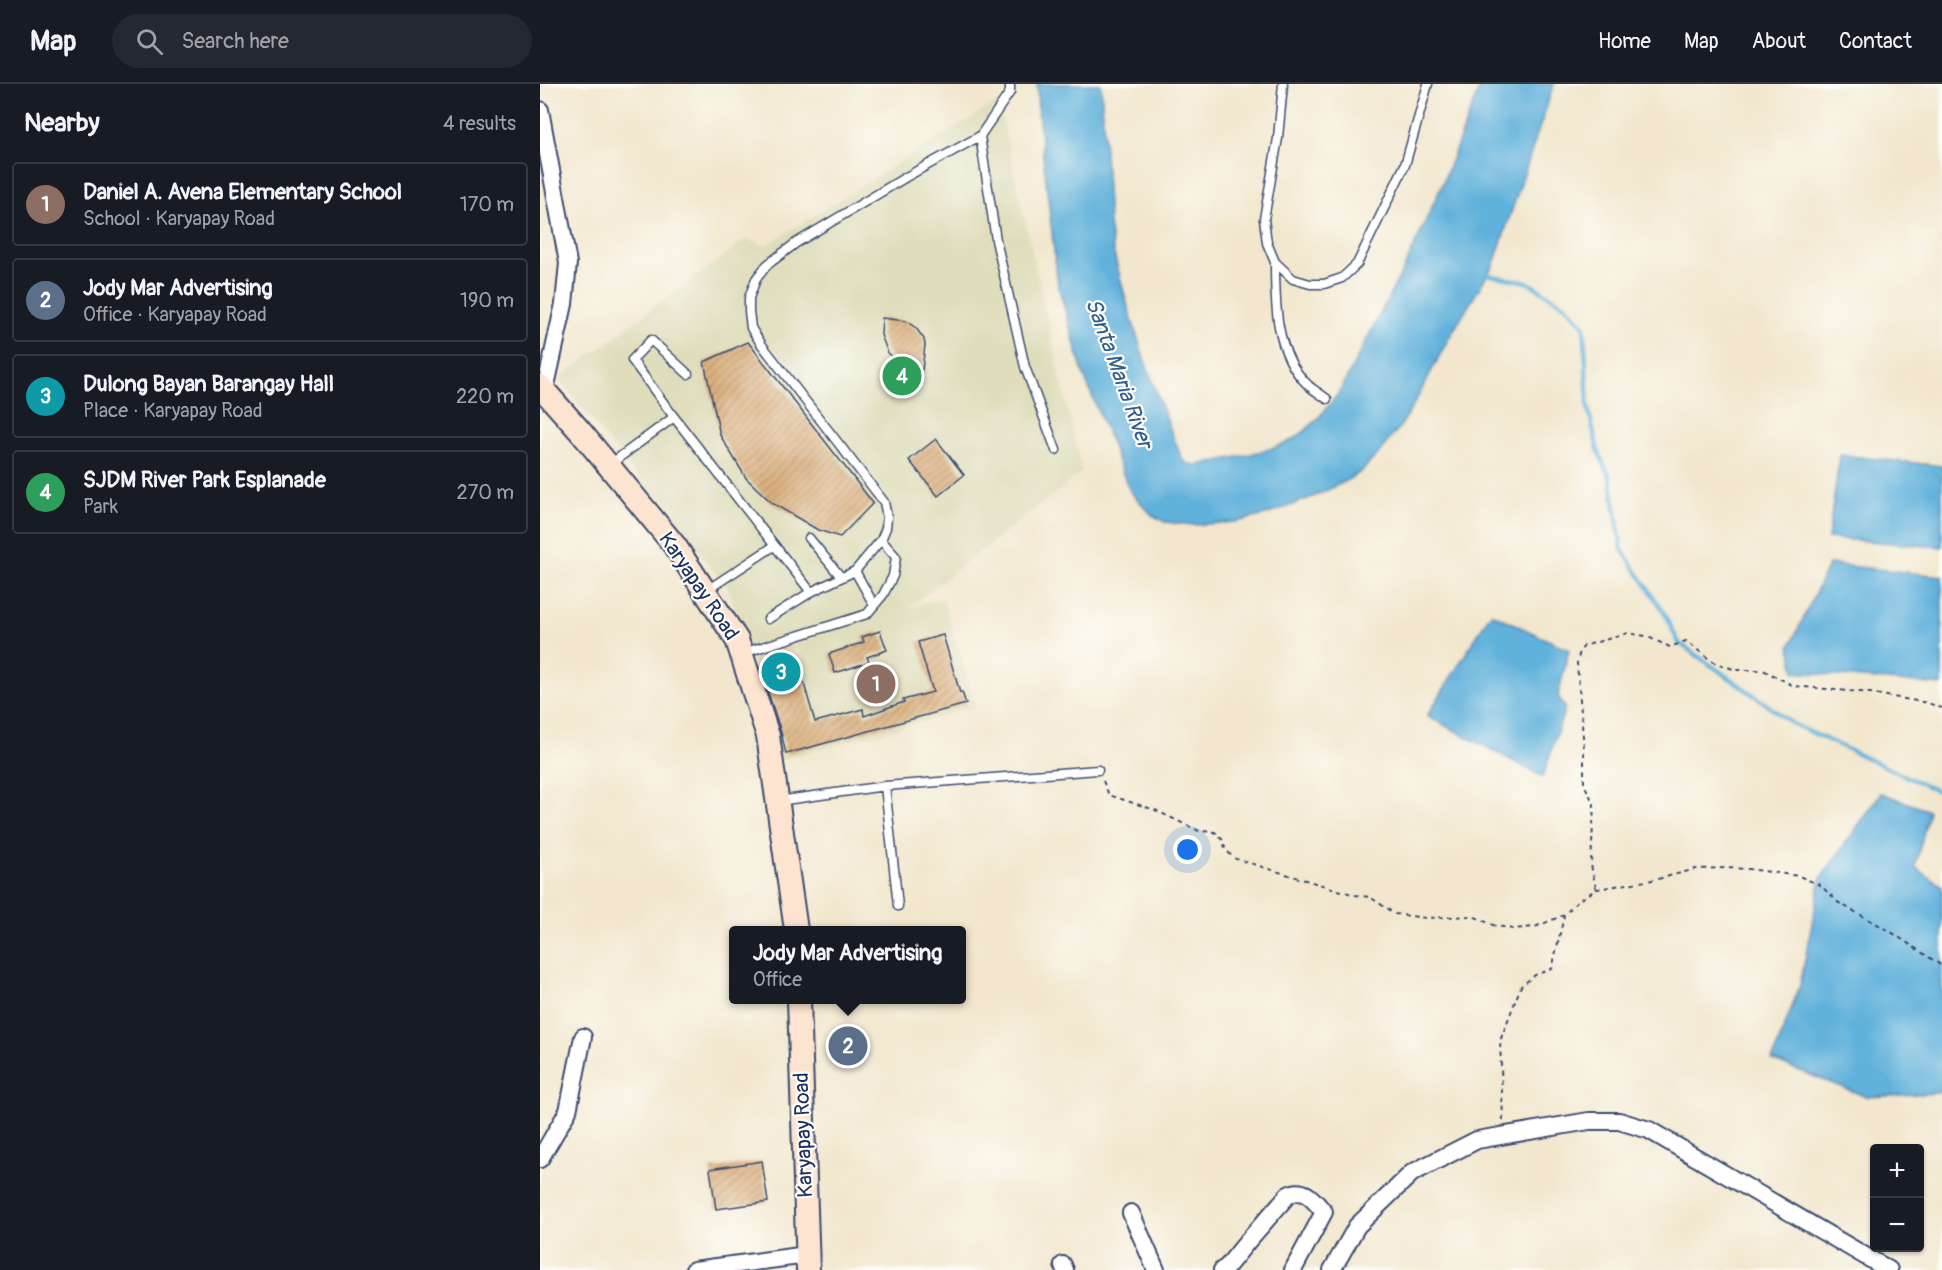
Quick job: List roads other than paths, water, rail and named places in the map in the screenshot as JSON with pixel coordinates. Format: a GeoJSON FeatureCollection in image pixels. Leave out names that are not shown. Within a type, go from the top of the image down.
{"type":"FeatureCollection","features":[{"type":"Feature","properties":{"kind":"main road","name":"Karyapay Road"},"geometry":{"type":"LineString","coordinates":[[542,388],[675,546],[737,640],[768,736],[795,926]]}},
{"type":"Feature","properties":{"kind":"main road","name":"Karyapay Road"},"geometry":{"type":"LineString","coordinates":[[799,1004],[808,1262]]}},
{"type":"Feature","properties":{"kind":"street"},"geometry":{"type":"LineString","coordinates":[[540,110],[568,263],[564,304],[542,388]]}},
{"type":"Feature","properties":{"kind":"street"},"geometry":{"type":"LineString","coordinates":[[540,1159],[568,1111],[583,1037]]}},
{"type":"Feature","properties":{"kind":"street"},"geometry":{"type":"LineString","coordinates":[[1332,1270],[1357,1226],[1412,1173],[1478,1140],[1589,1121],[1619,1121],[1649,1130],[1889,1270]]}},
{"type":"Feature","properties":{"kind":"street"},"geometry":{"type":"LineString","coordinates":[[1222,1270],[1227,1268],[1288,1195],[1301,1191],[1307,1194],[1324,1212],[1293,1270]]}},
{"type":"Feature","properties":{"kind":"street"},"geometry":{"type":"LineString","coordinates":[[1131,1213],[1156,1270]]}},
{"type":"Feature","properties":{"kind":"street"},"geometry":{"type":"LineString","coordinates":[[694,1270],[808,1262]]}},
{"type":"Feature","properties":{"kind":"lane"},"geometry":{"type":"LineString","coordinates":[[768,619],[811,592],[855,571],[881,540],[886,528],[887,517],[884,502],[751,328],[748,311],[749,298],[756,279],[767,265],[795,243],[980,136],[1010,92],[1010,84]]}},
{"type":"Feature","properties":{"kind":"lane"},"geometry":{"type":"LineString","coordinates":[[1283,84],[1278,138],[1264,219],[1267,243],[1275,262],[1276,321],[1292,364],[1308,385],[1327,399]]}},
{"type":"Feature","properties":{"kind":"lane"},"geometry":{"type":"LineString","coordinates":[[1275,262],[1293,279],[1310,284],[1323,284],[1342,278],[1357,264],[1405,165],[1428,84]]}},
{"type":"Feature","properties":{"kind":"lane"},"geometry":{"type":"LineString","coordinates":[[980,136],[996,240],[1025,367],[1056,450]]}},
{"type":"Feature","properties":{"kind":"lane"},"geometry":{"type":"LineString","coordinates":[[688,374],[651,340],[632,360],[811,592]]}},
{"type":"Feature","properties":{"kind":"lane"},"geometry":{"type":"LineString","coordinates":[[609,465],[674,417]]}},
{"type":"Feature","properties":{"kind":"lane"},"geometry":{"type":"LineString","coordinates":[[809,538],[841,577]]}},
{"type":"Feature","properties":{"kind":"lane"},"geometry":{"type":"LineString","coordinates":[[741,654],[867,614],[883,595],[893,576],[896,557],[881,540]]}},
{"type":"Feature","properties":{"kind":"lane"},"geometry":{"type":"LineString","coordinates":[[705,591],[774,546]]}},
{"type":"Feature","properties":{"kind":"lane"},"geometry":{"type":"LineString","coordinates":[[855,571],[874,605]]}},
{"type":"Feature","properties":{"kind":"lane"},"geometry":{"type":"LineString","coordinates":[[777,801],[885,786],[1098,770]]}},
{"type":"Feature","properties":{"kind":"lane"},"geometry":{"type":"LineString","coordinates":[[885,786],[898,906]]}},
{"type":"Feature","properties":{"kind":"water","name":"Santa Maria River"},"geometry":{"type":"Polygon","coordinates":[[[1037,84],[1101,84],[1109,223],[1113,250],[1144,359],[1165,415],[1182,459],[1188,464],[1196,465],[1246,455],[1283,444],[1306,430],[1318,418],[1339,393],[1407,262],[1441,187],[1481,84],[1554,84],[1494,264],[1449,338],[1402,424],[1378,454],[1362,471],[1346,481],[1266,515],[1235,522],[1194,525],[1165,522],[1152,515],[1130,491],[1083,373],[1058,285],[1038,112],[1037,84]]]}},
{"type":"Feature","properties":{"kind":"water"},"geometry":{"type":"Polygon","coordinates":[[[1840,455],[1942,466],[1942,547],[1828,538],[1840,455]]]}},
{"type":"Feature","properties":{"kind":"water"},"geometry":{"type":"Polygon","coordinates":[[[1829,564],[1942,576],[1942,685],[1795,672],[1790,646],[1829,564]]]}},
{"type":"Feature","properties":{"kind":"water"},"geometry":{"type":"Polygon","coordinates":[[[1491,613],[1569,650],[1558,696],[1565,708],[1543,777],[1427,716],[1491,613]]]}},
{"type":"Feature","properties":{"kind":"water"},"geometry":{"type":"Polygon","coordinates":[[[1881,793],[1929,811],[1915,867],[1942,886],[1942,1089],[1938,1093],[1867,1097],[1772,1060],[1800,985],[1821,878],[1881,793]]]}},
{"type":"Feature","properties":{"kind":"waterway"},"geometry":{"type":"LineString","coordinates":[[1484,274],[1527,282],[1566,306],[1584,326],[1588,407],[1598,451],[1610,477],[1622,550],[1662,609],[1679,643],[1793,724],[1942,793]]}},
{"type":"Feature","properties":{"kind":"place","name":"SJDM River Park Esplanade"},"geometry":{"type":"Point","coordinates":[902,376]}},
{"type":"Feature","properties":{"kind":"place","name":"Dulong Bayan Barangay Hall"},"geometry":{"type":"Point","coordinates":[781,672]}},
{"type":"Feature","properties":{"kind":"place","name":"Daniel A. Avena Elementary School"},"geometry":{"type":"Point","coordinates":[876,684]}},
{"type":"Feature","properties":{"kind":"place","name":"Jody Mar Advertising"},"geometry":{"type":"Point","coordinates":[848,1046]}}]}
